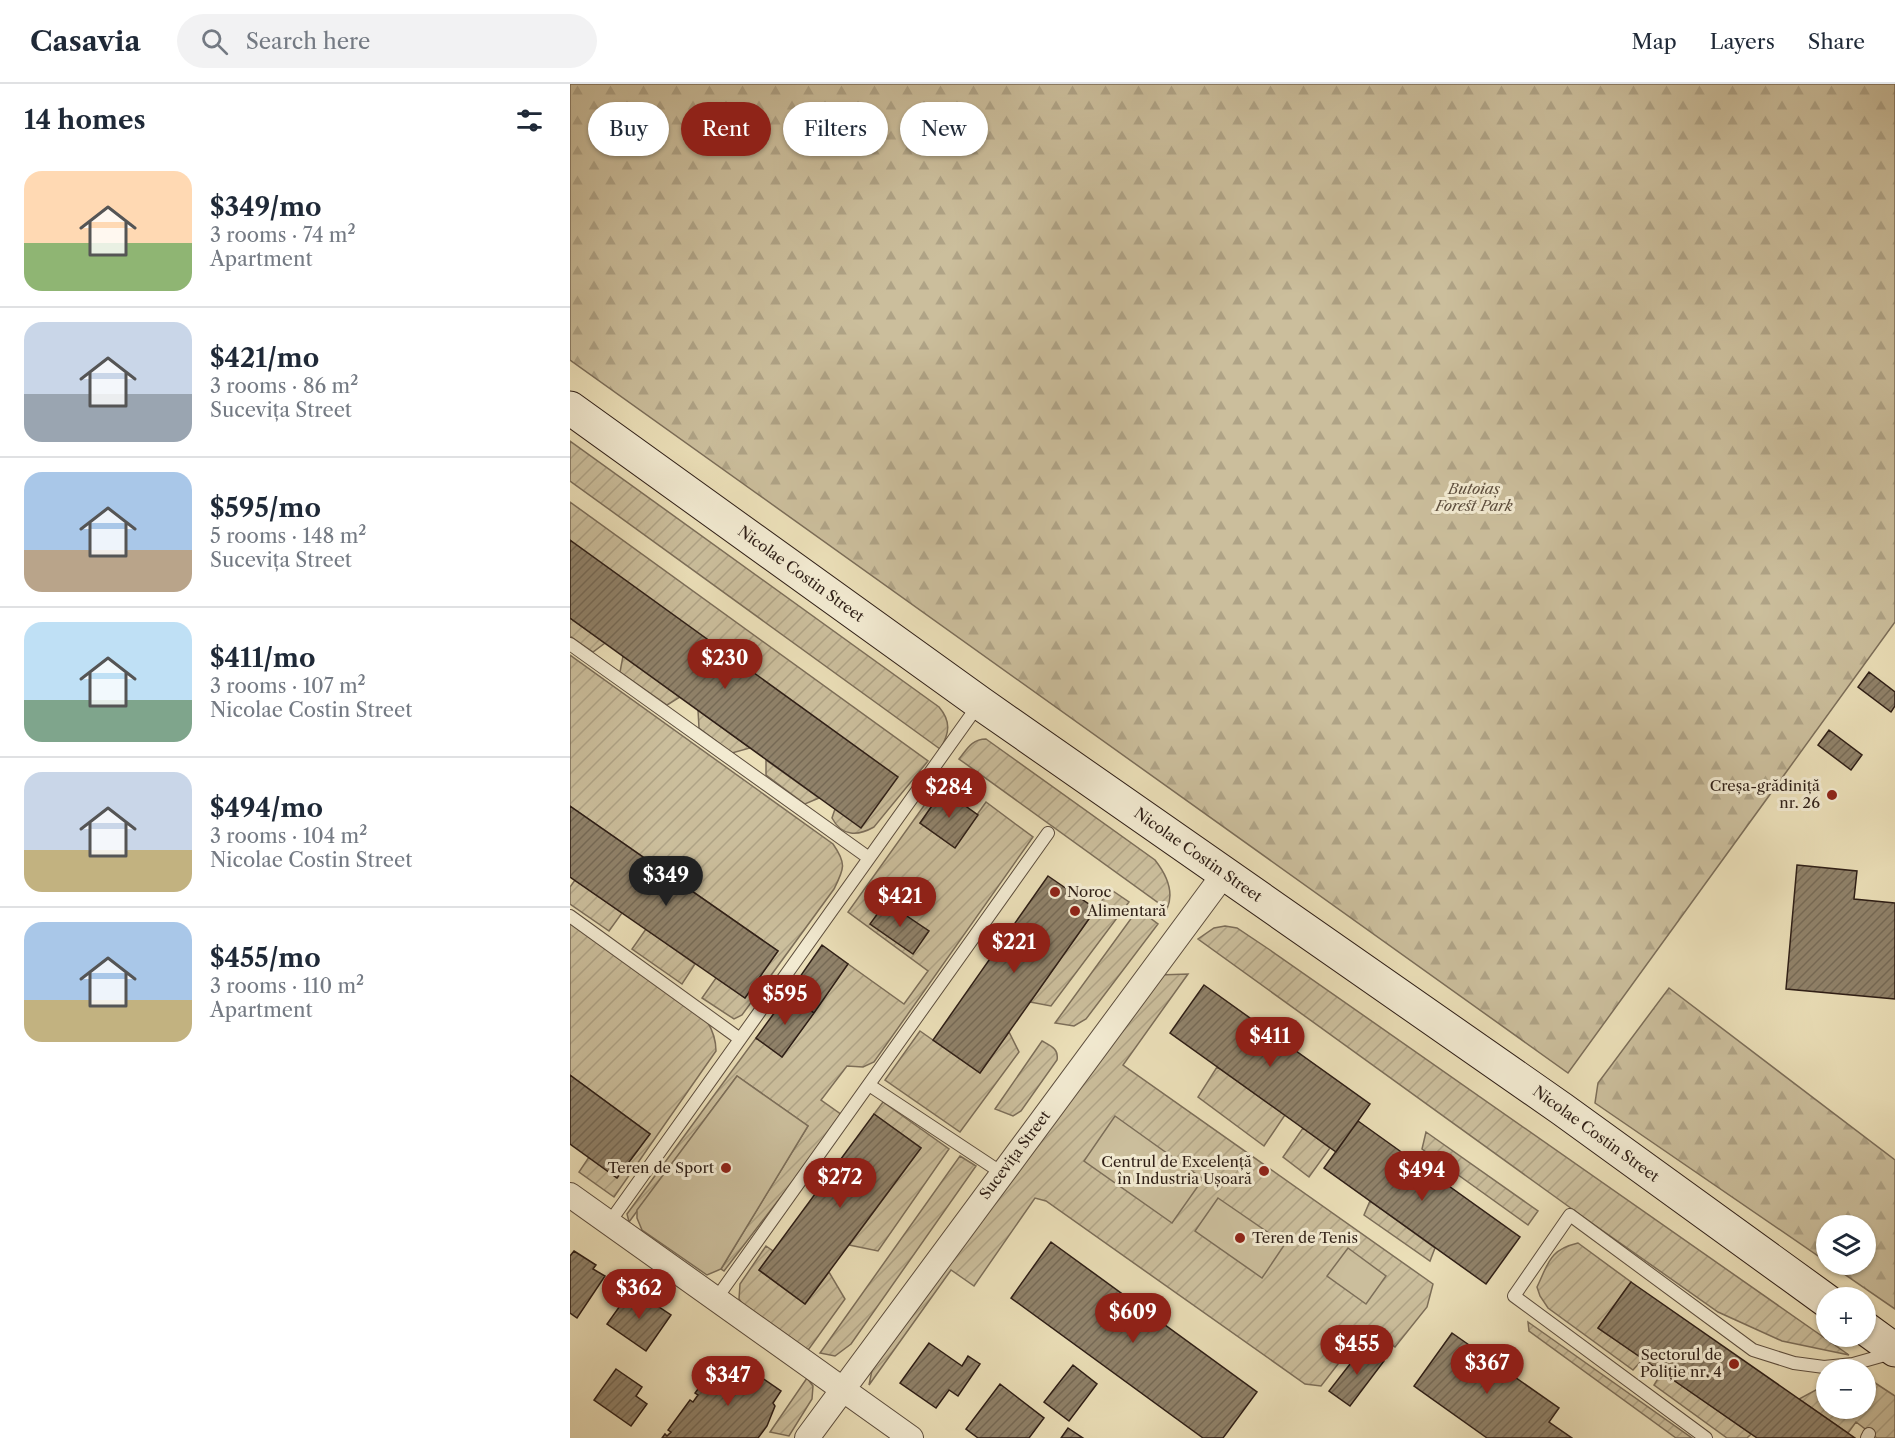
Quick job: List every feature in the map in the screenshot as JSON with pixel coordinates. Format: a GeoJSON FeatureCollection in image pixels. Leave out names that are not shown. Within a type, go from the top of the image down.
{"type":"FeatureCollection","features":[{"type":"Feature","properties":{"kind":"main road","name":"Nicolae Costin Street"},"geometry":{"type":"LineString","coordinates":[[570,408],[980,703],[1562,1109],[1816,1293]]}},
{"type":"Feature","properties":{"kind":"main road"},"geometry":{"type":"LineString","coordinates":[[1876,1337],[1895,1352]]}},
{"type":"Feature","properties":{"kind":"street","name":"Sucevița Street"},"geometry":{"type":"LineString","coordinates":[[807,1438],[1224,874]]}},
{"type":"Feature","properties":{"kind":"street"},"geometry":{"type":"LineString","coordinates":[[570,1196],[911,1438]]}},
{"type":"Feature","properties":{"kind":"lane"},"geometry":{"type":"LineString","coordinates":[[570,644],[869,858]]}},
{"type":"Feature","properties":{"kind":"lane"},"geometry":{"type":"LineString","coordinates":[[609,1223],[980,703]]}},
{"type":"Feature","properties":{"kind":"lane"},"geometry":{"type":"LineString","coordinates":[[716,1299],[1048,833]]}},
{"type":"Feature","properties":{"kind":"lane"},"geometry":{"type":"LineString","coordinates":[[570,916],[740,1039]]}},
{"type":"Feature","properties":{"kind":"lane"},"geometry":{"type":"LineString","coordinates":[[869,1085],[1002,1173]]}},
{"type":"Feature","properties":{"kind":"lane"},"geometry":{"type":"LineString","coordinates":[[1706,1438],[1514,1296],[1570,1215],[1753,1350],[1794,1364],[1824,1367],[1853,1364],[1895,1352]]}},
{"type":"Feature","properties":{"kind":"green space","name":"Butoiaș Forest Park"},"geometry":{"type":"Polygon","coordinates":[[[570,84],[1895,84],[1895,622],[1568,1073],[570,360],[570,84]]]}},
{"type":"Feature","properties":{"kind":"green space"},"geometry":{"type":"Polygon","coordinates":[[[570,441],[939,707],[946,717],[948,727],[946,738],[940,749],[570,481],[570,441]]]}},
{"type":"Feature","properties":{"kind":"green space"},"geometry":{"type":"Polygon","coordinates":[[[570,502],[928,761],[874,827],[856,833],[845,832],[841,829],[832,818],[835,809],[570,540],[570,502]]]}},
{"type":"Feature","properties":{"kind":"green space"},"geometry":{"type":"Polygon","coordinates":[[[570,618],[605,643],[593,652],[570,636],[570,618]]]}},
{"type":"Feature","properties":{"kind":"green space"},"geometry":{"type":"Polygon","coordinates":[[[570,655],[833,844],[840,857],[842,871],[834,889],[742,1015],[734,1019],[702,998],[716,978],[745,998],[778,951],[570,806],[570,655]]]}},
{"type":"Feature","properties":{"kind":"green space"},"geometry":{"type":"Polygon","coordinates":[[[623,656],[680,697],[667,705],[620,672],[623,656]]]}},
{"type":"Feature","properties":{"kind":"green space"},"geometry":{"type":"Polygon","coordinates":[[[698,710],[750,748],[732,753],[699,728],[698,710]]]}},
{"type":"Feature","properties":{"kind":"green space"},"geometry":{"type":"Polygon","coordinates":[[[986,739],[1155,860],[1163,871],[1170,889],[1167,909],[959,759],[973,743],[986,739]]]}},
{"type":"Feature","properties":{"kind":"green space"},"geometry":{"type":"Polygon","coordinates":[[[766,760],[819,798],[805,804],[766,775],[766,760]]]}},
{"type":"Feature","properties":{"kind":"green space"},"geometry":{"type":"Polygon","coordinates":[[[938,786],[943,790],[920,823],[954,847],[986,802],[1033,837],[874,1062],[863,1067],[847,1066],[821,1100],[842,1115],[826,1138],[724,1271],[721,1269],[808,1126],[737,1076],[629,1222],[627,1214],[756,1038],[782,1057],[848,964],[904,1004],[928,971],[848,912],[938,786]]]}},
{"type":"Feature","properties":{"kind":"green space"},"geometry":{"type":"Polygon","coordinates":[[[575,880],[622,913],[609,931],[570,904],[570,887],[575,880]]]}},
{"type":"Feature","properties":{"kind":"green space"},"geometry":{"type":"Polygon","coordinates":[[[1110,889],[1129,902],[1051,1006],[1030,1002],[1110,889]]]}},
{"type":"Feature","properties":{"kind":"green space"},"geometry":{"type":"Polygon","coordinates":[[[1138,909],[1158,924],[1086,1019],[1074,1026],[1055,1023],[1138,909]]]}},
{"type":"Feature","properties":{"kind":"green space"},"geometry":{"type":"Polygon","coordinates":[[[570,923],[707,1021],[715,1043],[716,1051],[614,1197],[579,1172],[589,1157],[617,1178],[650,1134],[570,1075],[570,923]]]}},
{"type":"Feature","properties":{"kind":"green space"},"geometry":{"type":"Polygon","coordinates":[[[1225,926],[1237,928],[1270,950],[1816,1332],[1816,1347],[1838,1347],[1849,1355],[1782,1341],[1718,1312],[1198,939],[1214,928],[1225,926]]]}},
{"type":"Feature","properties":{"kind":"green space"},"geometry":{"type":"Polygon","coordinates":[[[646,929],[695,964],[682,984],[632,949],[646,929]]]}},
{"type":"Feature","properties":{"kind":"green space"},"geometry":{"type":"Polygon","coordinates":[[[1188,974],[1123,1065],[1433,1284],[1427,1307],[1395,1347],[1366,1328],[1321,1386],[1305,1384],[1046,1201],[1035,1198],[974,1286],[951,1270],[869,1385],[872,1370],[1158,975],[1188,974]]]}},
{"type":"Feature","properties":{"kind":"green space"},"geometry":{"type":"Polygon","coordinates":[[[1669,988],[1895,1160],[1895,1309],[1876,1296],[1876,1287],[1863,1287],[1846,1275],[1876,1275],[1876,1215],[1816,1215],[1816,1254],[1595,1103],[1598,1083],[1669,988]]]}},
{"type":"Feature","properties":{"kind":"green space"},"geometry":{"type":"Polygon","coordinates":[[[920,1031],[980,1073],[1009,1032],[1019,1052],[960,1132],[885,1080],[920,1031]]]}},
{"type":"Feature","properties":{"kind":"green space"},"geometry":{"type":"Polygon","coordinates":[[[1042,1041],[1056,1050],[1057,1060],[1021,1111],[1013,1116],[995,1109],[1042,1041]]]}},
{"type":"Feature","properties":{"kind":"green space"},"geometry":{"type":"Polygon","coordinates":[[[1217,1067],[1285,1115],[1264,1146],[1198,1097],[1217,1067]]]}},
{"type":"Feature","properties":{"kind":"green space","name":"Teren de Sport"},"geometry":{"type":"Polygon","coordinates":[[[737,1076],[808,1126],[721,1269],[707,1275],[642,1230],[637,1218],[637,1210],[737,1076]]]}},
{"type":"Feature","properties":{"kind":"green space"},"geometry":{"type":"Polygon","coordinates":[[[883,1102],[949,1149],[878,1251],[849,1245],[921,1148],[874,1114],[883,1102]]]}},
{"type":"Feature","properties":{"kind":"green space"},"geometry":{"type":"Polygon","coordinates":[[[1115,1116],[1203,1179],[1172,1223],[1084,1161],[1115,1116]]]}},
{"type":"Feature","properties":{"kind":"green space"},"geometry":{"type":"Polygon","coordinates":[[[1303,1128],[1330,1148],[1309,1177],[1283,1157],[1303,1128]]]}},
{"type":"Feature","properties":{"kind":"green space"},"geometry":{"type":"Polygon","coordinates":[[[1426,1132],[1538,1211],[1528,1225],[1422,1149],[1426,1132]]]}},
{"type":"Feature","properties":{"kind":"green space"},"geometry":{"type":"Polygon","coordinates":[[[960,1156],[976,1166],[851,1344],[835,1356],[820,1353],[960,1156]]]}},
{"type":"Feature","properties":{"kind":"green space","name":"Teren de Tenis"},"geometry":{"type":"Polygon","coordinates":[[[1218,1198],[1285,1244],[1262,1278],[1195,1231],[1218,1198]]]}},
{"type":"Feature","properties":{"kind":"green space"},"geometry":{"type":"Polygon","coordinates":[[[1370,1201],[1435,1248],[1430,1261],[1364,1215],[1370,1201]]]}},
{"type":"Feature","properties":{"kind":"green space"},"geometry":{"type":"Polygon","coordinates":[[[1578,1243],[1631,1282],[1598,1328],[1643,1359],[1633,1370],[1548,1308],[1540,1296],[1537,1287],[1551,1258],[1561,1249],[1578,1243]]]}},
{"type":"Feature","properties":{"kind":"green space"},"geometry":{"type":"Polygon","coordinates":[[[766,1246],[773,1251],[759,1270],[805,1304],[829,1272],[845,1299],[806,1353],[746,1309],[739,1299],[740,1284],[766,1246]]]}},
{"type":"Feature","properties":{"kind":"green space","name":"Teren de Tenis"},"geometry":{"type":"Polygon","coordinates":[[[1348,1248],[1386,1276],[1366,1304],[1327,1276],[1348,1248]]]}},
{"type":"Feature","properties":{"kind":"green space"},"geometry":{"type":"Polygon","coordinates":[[[1528,1322],[1692,1438],[1676,1438],[1529,1331],[1528,1322]]]}},
{"type":"Feature","properties":{"kind":"green space"},"geometry":{"type":"Polygon","coordinates":[[[1662,1372],[1751,1434],[1747,1438],[1727,1438],[1654,1385],[1662,1372]]]}},
{"type":"Feature","properties":{"kind":"green space"},"geometry":{"type":"Polygon","coordinates":[[[807,1378],[813,1386],[812,1399],[789,1436],[770,1432],[807,1378]]]}},
{"type":"Feature","properties":{"kind":"green space"},"geometry":{"type":"Polygon","coordinates":[[[1876,1384],[1895,1396],[1895,1438],[1877,1438],[1856,1422],[1848,1433],[1828,1419],[1876,1419],[1876,1384]]]}},
{"type":"Feature","properties":{"kind":"green space"},"geometry":{"type":"Polygon","coordinates":[[[1816,1390],[1816,1411],[1799,1399],[1816,1390]]]}},
{"type":"Feature","properties":{"kind":"building"},"geometry":{"type":"Polygon","coordinates":[[[570,540],[898,777],[861,828],[570,618],[570,540]]]}},
{"type":"Feature","properties":{"kind":"building"},"geometry":{"type":"Polygon","coordinates":[[[1869,672],[1895,692],[1895,706],[1891,712],[1858,687],[1869,672]]]}},
{"type":"Feature","properties":{"kind":"building"},"geometry":{"type":"Polygon","coordinates":[[[1829,730],[1862,755],[1851,770],[1818,745],[1829,730]]]}},
{"type":"Feature","properties":{"kind":"building"},"geometry":{"type":"Polygon","coordinates":[[[943,790],[978,815],[955,848],[920,823],[943,790]]]}},
{"type":"Feature","properties":{"kind":"building"},"geometry":{"type":"Polygon","coordinates":[[[570,806],[778,951],[745,998],[570,877],[570,806]]]}},
{"type":"Feature","properties":{"kind":"building"},"geometry":{"type":"Polygon","coordinates":[[[1797,865],[1857,871],[1854,899],[1895,903],[1895,999],[1786,989],[1797,865]]]}},
{"type":"Feature","properties":{"kind":"building"},"geometry":{"type":"Polygon","coordinates":[[[1048,876],[1096,909],[980,1073],[933,1040],[1048,876]]]}},
{"type":"Feature","properties":{"kind":"building"},"geometry":{"type":"Polygon","coordinates":[[[886,902],[929,931],[913,954],[870,924],[886,902]]]}},
{"type":"Feature","properties":{"kind":"building"},"geometry":{"type":"Polygon","coordinates":[[[822,945],[848,964],[814,1013],[788,994],[822,945]]]}},
{"type":"Feature","properties":{"kind":"building"},"geometry":{"type":"Polygon","coordinates":[[[1204,985],[1370,1104],[1336,1152],[1170,1033],[1204,985]]]}},
{"type":"Feature","properties":{"kind":"building"},"geometry":{"type":"Polygon","coordinates":[[[788,994],[814,1013],[782,1057],[756,1038],[788,994]]]}},
{"type":"Feature","properties":{"kind":"building"},"geometry":{"type":"Polygon","coordinates":[[[570,1075],[650,1134],[617,1178],[570,1144],[570,1075]]]}},
{"type":"Feature","properties":{"kind":"building"},"geometry":{"type":"Polygon","coordinates":[[[874,1114],[921,1148],[805,1304],[759,1270],[874,1114]]]}},
{"type":"Feature","properties":{"kind":"building"},"geometry":{"type":"Polygon","coordinates":[[[1358,1121],[1520,1237],[1486,1284],[1324,1168],[1358,1121]]]}},
{"type":"Feature","properties":{"kind":"building"},"geometry":{"type":"Polygon","coordinates":[[[1051,1242],[1257,1392],[1223,1438],[1203,1438],[1011,1298],[1051,1242]]]}},
{"type":"Feature","properties":{"kind":"building"},"geometry":{"type":"Polygon","coordinates":[[[574,1251],[596,1265],[593,1269],[605,1276],[577,1318],[570,1313],[570,1256],[574,1251]]]}},
{"type":"Feature","properties":{"kind":"building"},"geometry":{"type":"Polygon","coordinates":[[[1631,1282],[1816,1411],[1816,1419],[1828,1419],[1855,1438],[1757,1438],[1598,1328],[1631,1282]]]}},
{"type":"Feature","properties":{"kind":"building"},"geometry":{"type":"Polygon","coordinates":[[[632,1289],[671,1315],[646,1351],[607,1324],[632,1289]]]}},
{"type":"Feature","properties":{"kind":"building"},"geometry":{"type":"Polygon","coordinates":[[[1452,1333],[1559,1408],[1549,1422],[1572,1438],[1487,1438],[1414,1386],[1452,1333]]]}},
{"type":"Feature","properties":{"kind":"building"},"geometry":{"type":"Polygon","coordinates":[[[929,1343],[962,1366],[968,1356],[980,1364],[958,1396],[949,1390],[936,1408],[900,1383],[929,1343]]]}},
{"type":"Feature","properties":{"kind":"building"},"geometry":{"type":"Polygon","coordinates":[[[1364,1346],[1384,1361],[1350,1406],[1329,1391],[1364,1346]]]}},
{"type":"Feature","properties":{"kind":"building"},"geometry":{"type":"Polygon","coordinates":[[[732,1357],[781,1391],[773,1403],[775,1406],[767,1426],[758,1438],[662,1438],[671,1432],[668,1430],[690,1400],[693,1402],[698,1395],[695,1393],[710,1373],[721,1380],[728,1371],[724,1368],[732,1357]]]}},
{"type":"Feature","properties":{"kind":"building"},"geometry":{"type":"Polygon","coordinates":[[[1073,1365],[1097,1384],[1069,1421],[1044,1402],[1073,1365]]]}},
{"type":"Feature","properties":{"kind":"building"},"geometry":{"type":"Polygon","coordinates":[[[616,1369],[642,1387],[636,1396],[647,1404],[631,1426],[594,1400],[616,1369]]]}},
{"type":"Feature","properties":{"kind":"building"},"geometry":{"type":"Polygon","coordinates":[[[1000,1384],[1044,1418],[1029,1438],[978,1438],[966,1429],[1000,1384]]]}},
{"type":"Feature","properties":{"kind":"building"},"geometry":{"type":"Polygon","coordinates":[[[1068,1428],[1083,1438],[1061,1438],[1068,1428]]]}},
{"type":"Feature","properties":{"kind":"place","name":"Creșa-grădiniță nr. 26"},"geometry":{"type":"Point","coordinates":[1832,795]}},
{"type":"Feature","properties":{"kind":"place","name":"Noroc"},"geometry":{"type":"Point","coordinates":[1055,892]}},
{"type":"Feature","properties":{"kind":"place","name":"Alimentară"},"geometry":{"type":"Point","coordinates":[1075,911]}},
{"type":"Feature","properties":{"kind":"place","name":"Teren de Sport"},"geometry":{"type":"Point","coordinates":[726,1168]}},
{"type":"Feature","properties":{"kind":"place","name":"Centrul de Excelență în Industria Ușoară"},"geometry":{"type":"Point","coordinates":[1264,1171]}},
{"type":"Feature","properties":{"kind":"place","name":"Teren de Tenis"},"geometry":{"type":"Point","coordinates":[1240,1238]}},
{"type":"Feature","properties":{"kind":"place","name":"Sectorul de Poliție nr. 4"},"geometry":{"type":"Point","coordinates":[1734,1364]}}]}
